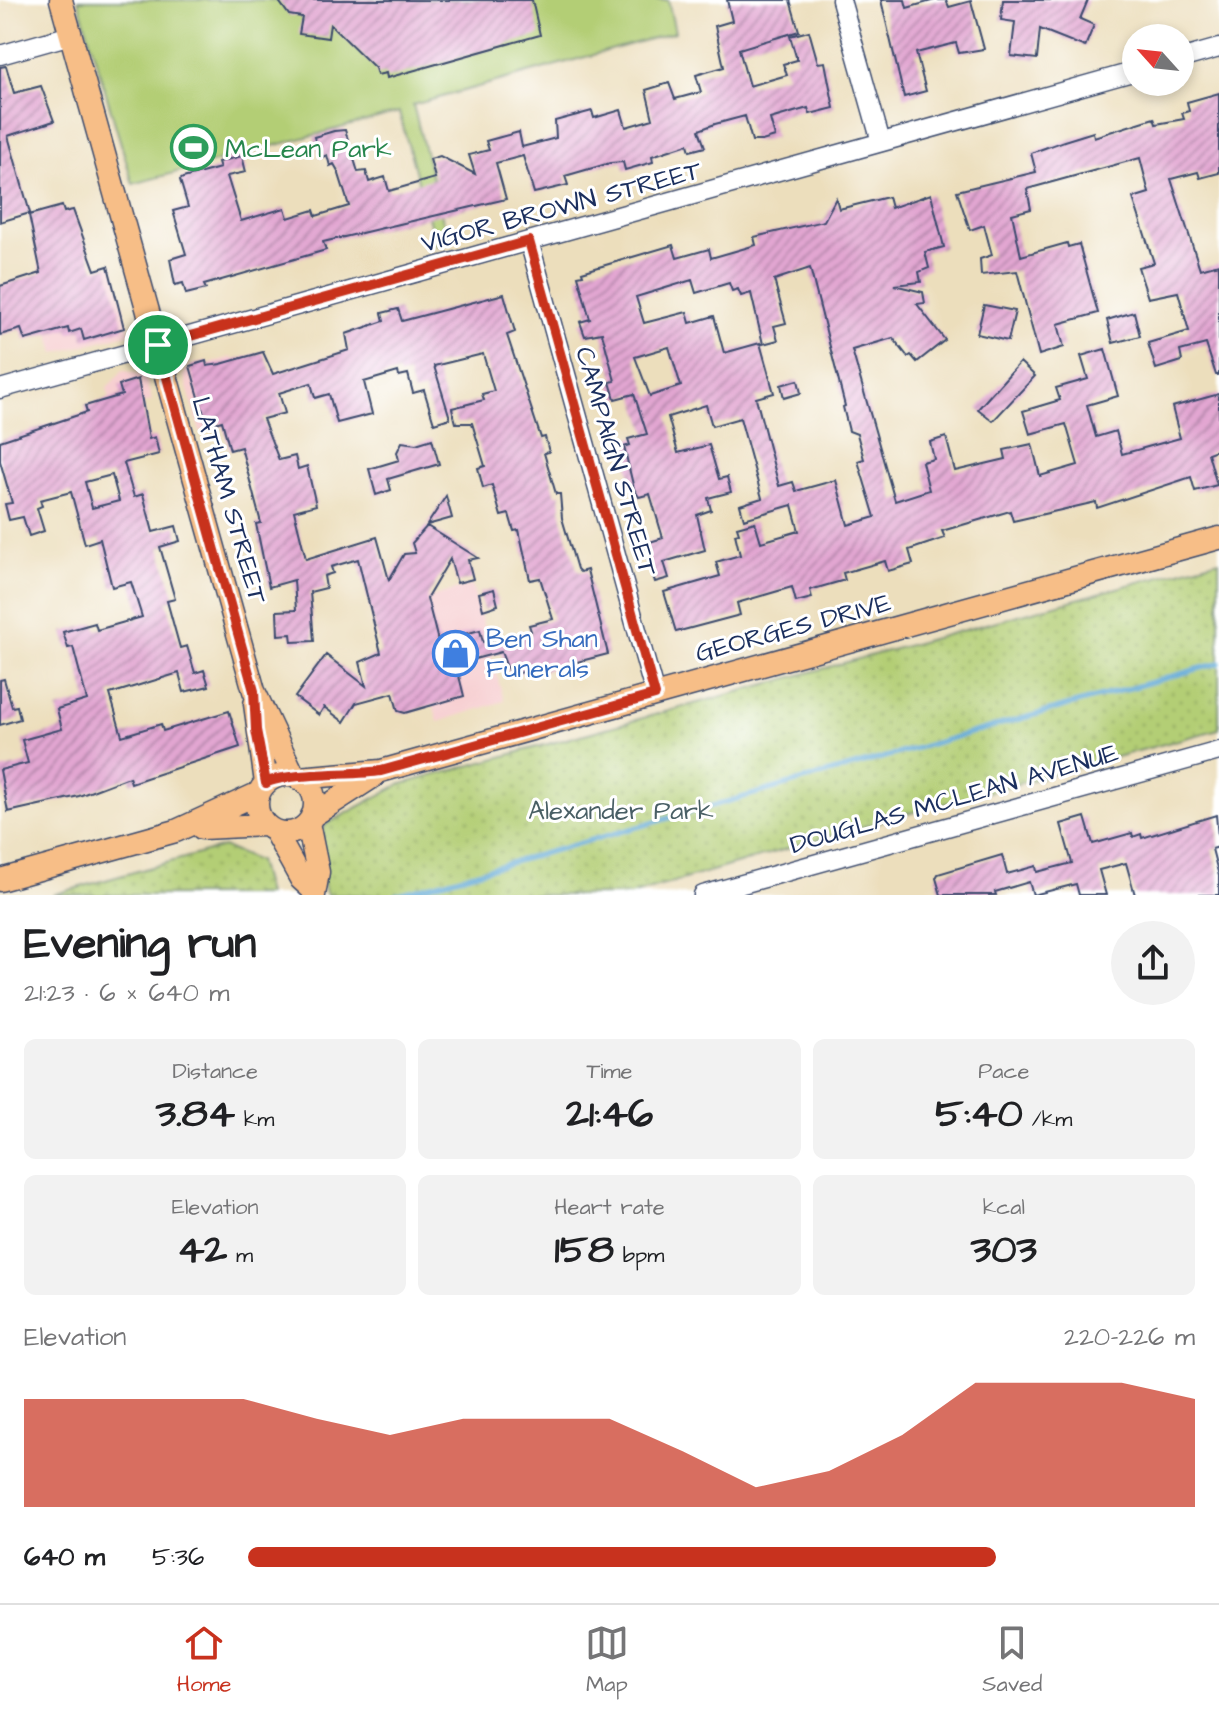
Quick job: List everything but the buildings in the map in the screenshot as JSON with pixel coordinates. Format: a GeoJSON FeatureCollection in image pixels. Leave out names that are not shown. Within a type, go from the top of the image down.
{"type":"FeatureCollection","features":[{"type":"Feature","properties":{"kind":"main road","name":"LATHAM STREET"},"geometry":{"type":"LineString","coordinates":[[61,0],[254,691],[296,777]]}},
{"type":"Feature","properties":{"kind":"main road","name":"GEORGES DRIVE"},"geometry":{"type":"LineString","coordinates":[[296,777],[381,771],[1219,538]]}},
{"type":"Feature","properties":{"kind":"main road","name":"LATHAM STREET"},"geometry":{"type":"LineString","coordinates":[[254,691],[262,788]]}},
{"type":"Feature","properties":{"kind":"main road","name":"GEORGES DRIVE"},"geometry":{"type":"LineString","coordinates":[[310,819],[381,771]]}},
{"type":"Feature","properties":{"kind":"main road"},"geometry":{"type":"LineString","coordinates":[[176,831],[262,788],[274,777],[296,777],[311,790],[314,798],[310,819],[318,872],[314,892]]}},
{"type":"Feature","properties":{"kind":"main road"},"geometry":{"type":"LineString","coordinates":[[262,788],[257,809],[301,879],[314,892]]}},
{"type":"Feature","properties":{"kind":"main road"},"geometry":{"type":"LineString","coordinates":[[0,880],[176,831],[247,823],[293,833],[310,819]]}},
{"type":"Feature","properties":{"kind":"street"},"geometry":{"type":"LineString","coordinates":[[841,0],[881,142]]}},
{"type":"Feature","properties":{"kind":"street"},"geometry":{"type":"LineString","coordinates":[[0,55],[71,35]]}},
{"type":"Feature","properties":{"kind":"street"},"geometry":{"type":"LineString","coordinates":[[1194,55],[1219,48]]}},
{"type":"Feature","properties":{"kind":"street","name":"VIGOR BROWN STREET"},"geometry":{"type":"LineString","coordinates":[[0,389],[1122,75]]}},
{"type":"Feature","properties":{"kind":"street","name":"CAMPAIGN STREET"},"geometry":{"type":"LineString","coordinates":[[529,241],[655,695]]}},
{"type":"Feature","properties":{"kind":"street","name":"DOUGLAS MCLEAN AVENUE"},"geometry":{"type":"LineString","coordinates":[[703,895],[1219,751]]}},
{"type":"Feature","properties":{"kind":"shaded area"},"geometry":{"type":"Polygon","coordinates":[[[113,264],[130,333],[55,353],[36,282],[113,264]]]}},
{"type":"Feature","properties":{"kind":"shaded area"},"geometry":{"type":"Polygon","coordinates":[[[232,357],[248,419],[200,432],[184,376],[186,370],[232,357]]]}},
{"type":"Feature","properties":{"kind":"shaded area"},"geometry":{"type":"Polygon","coordinates":[[[123,370],[145,376],[152,401],[113,412],[107,388],[123,370]]]}},
{"type":"Feature","properties":{"kind":"shaded area","name":"Ben Shan Funerals"},"geometry":{"type":"Polygon","coordinates":[[[472,585],[504,701],[438,722],[406,604],[472,585]]]}},
{"type":"Feature","properties":{"kind":"green space","name":"McLean Park"},"geometry":{"type":"Polygon","coordinates":[[[78,0],[668,0],[675,32],[413,105],[449,243],[436,246],[399,112],[133,184],[78,0]]]}},
{"type":"Feature","properties":{"kind":"green space","name":"Alexander Park"},"geometry":{"type":"Polygon","coordinates":[[[1219,560],[1219,729],[892,818],[630,895],[327,895],[316,859],[325,825],[399,785],[1219,560]]]}},
{"type":"Feature","properties":{"kind":"green space"},"geometry":{"type":"Polygon","coordinates":[[[223,847],[258,861],[267,895],[52,895],[223,847]]]}},
{"type":"Feature","properties":{"kind":"waterway"},"geometry":{"type":"LineString","coordinates":[[396,895],[1219,663]]}},
{"type":"Feature","properties":{"kind":"place","name":"McLean Park"},"geometry":{"type":"Point","coordinates":[194,148]}},
{"type":"Feature","properties":{"kind":"place","name":"Ben Shan Funerals"},"geometry":{"type":"Point","coordinates":[455,653]}},
{"type":"Feature","properties":{"kind":"route"},"geometry":{"type":"LineString","coordinates":[[529,241],[655,695],[381,771],[350,776],[298,778],[284,775],[266,783],[256,730],[254,691],[158,345],[529,241]]}}]}
